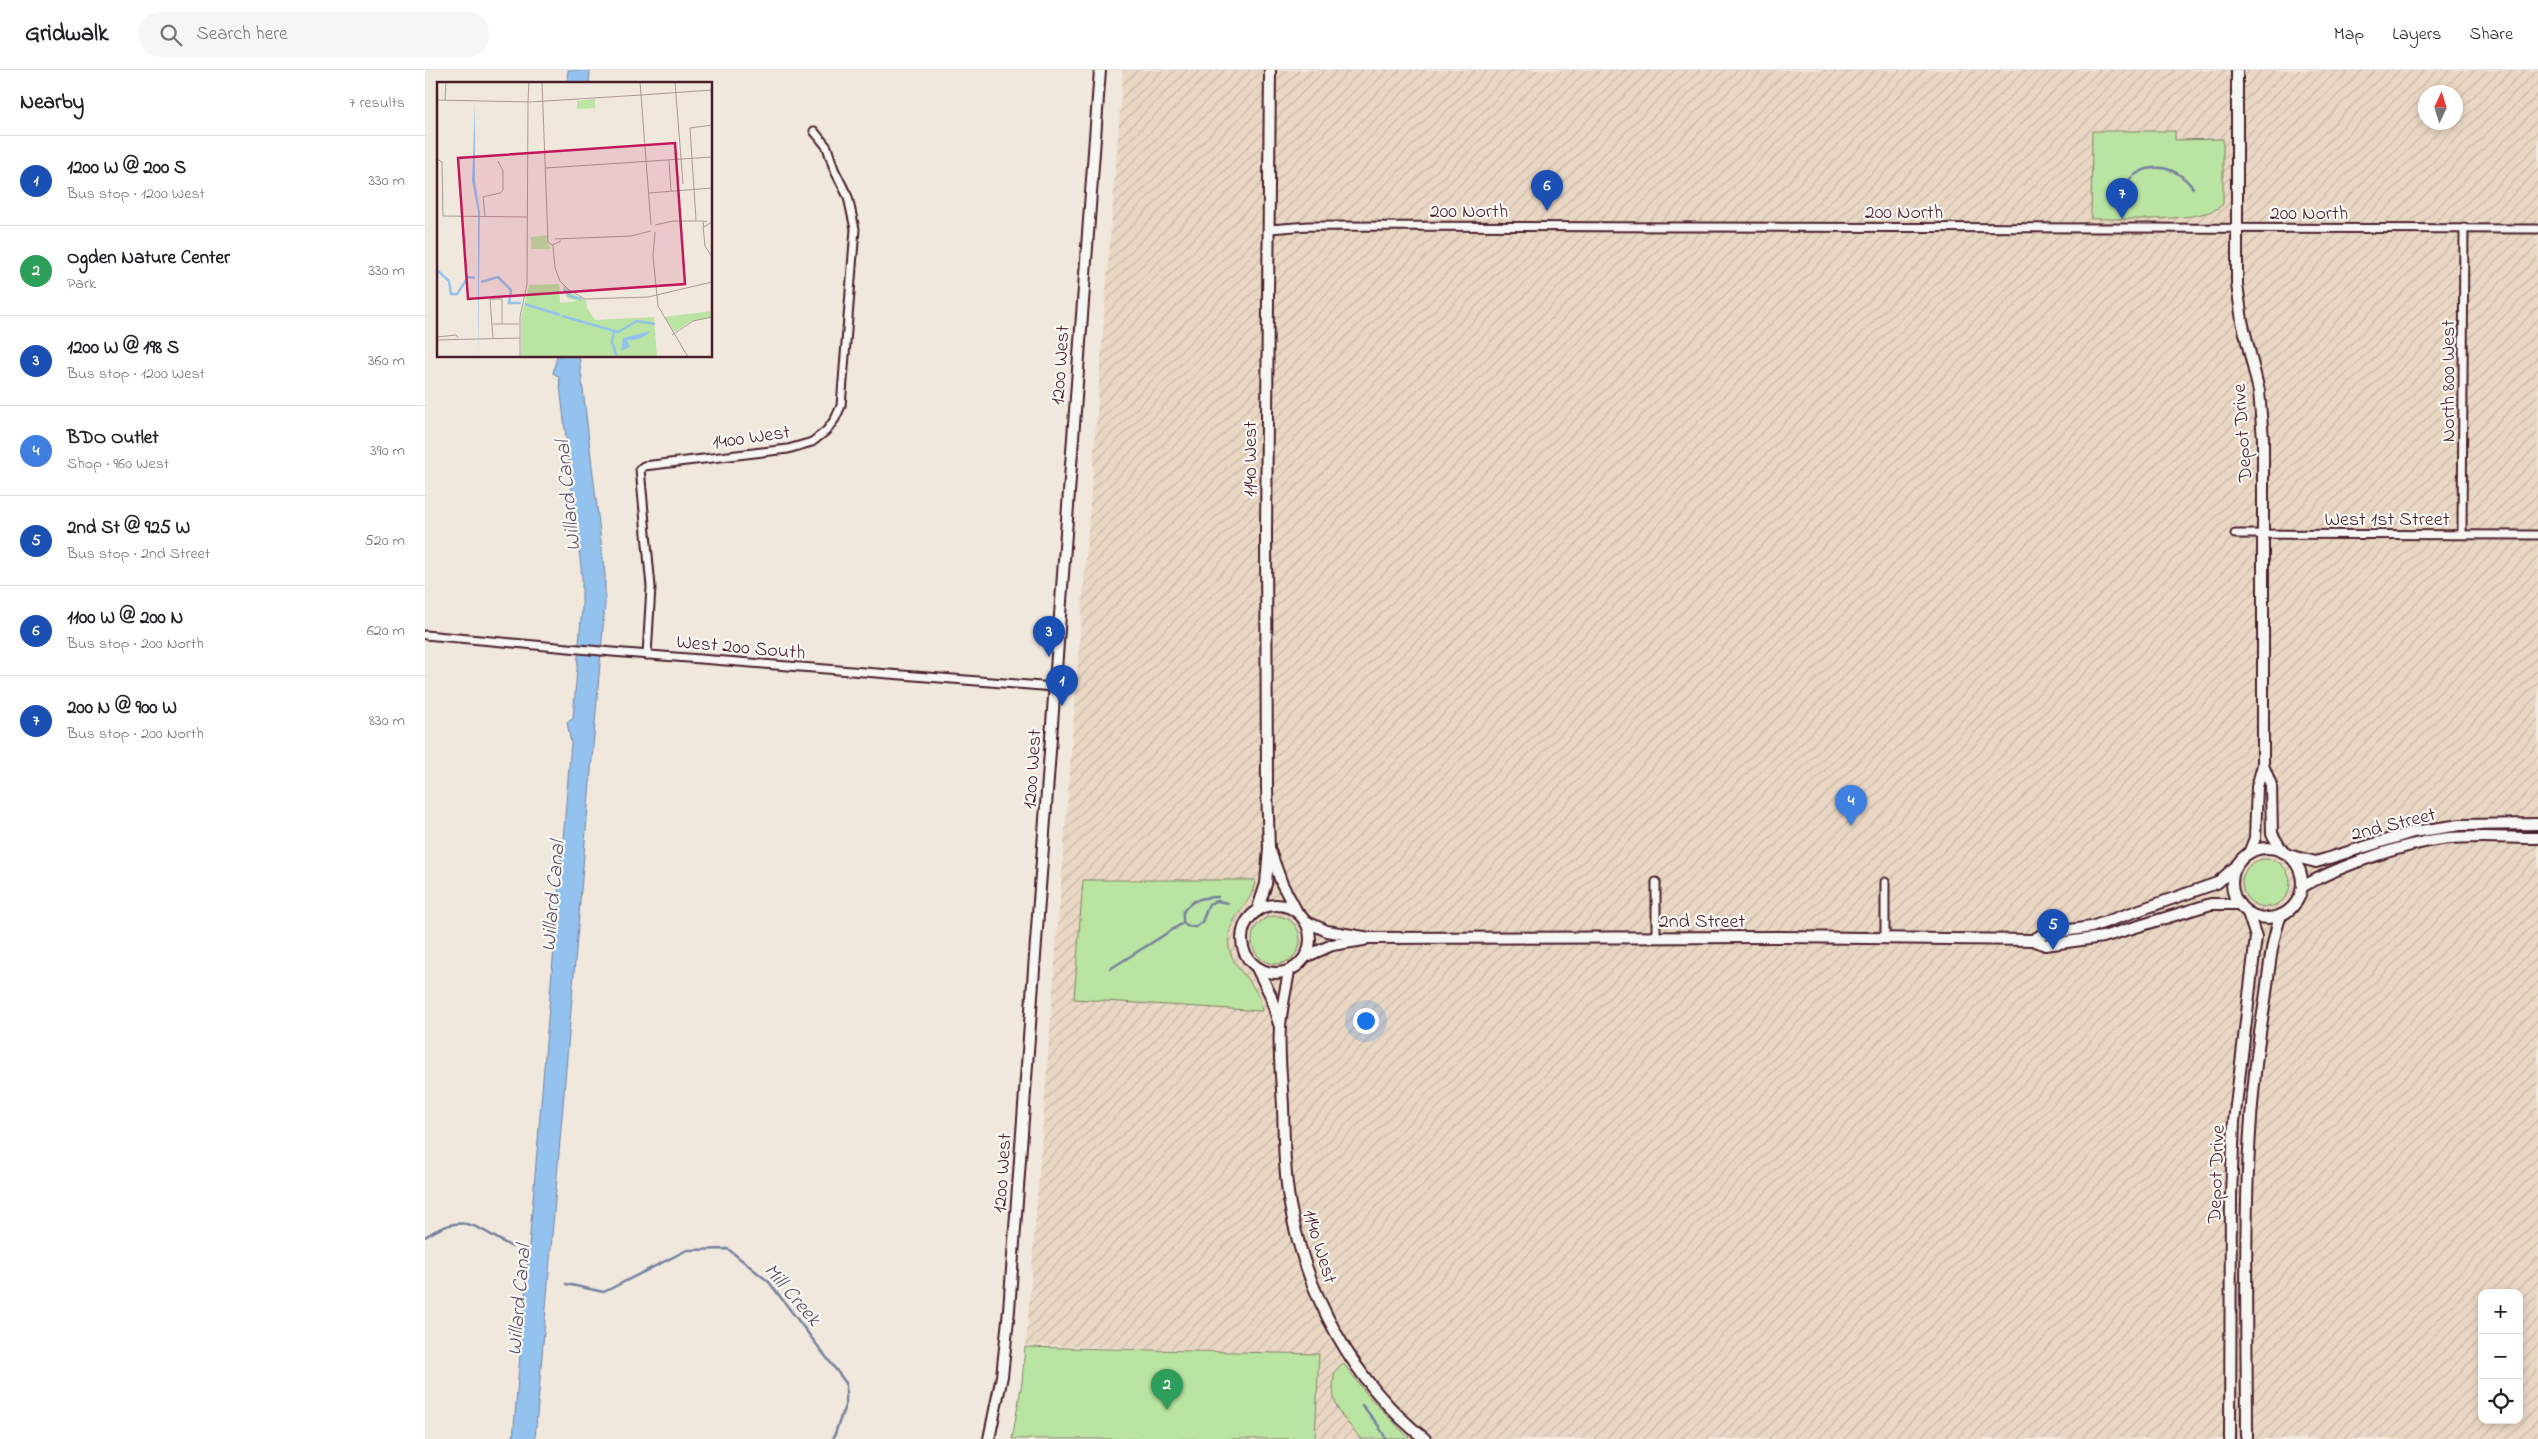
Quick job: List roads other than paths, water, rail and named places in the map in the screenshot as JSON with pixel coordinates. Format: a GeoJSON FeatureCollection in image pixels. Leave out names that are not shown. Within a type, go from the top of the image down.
{"type":"FeatureCollection","features":[{"type":"Feature","properties":{"kind":"street","name":"1200 West"},"geometry":{"type":"LineString","coordinates":[[989,1439],[997,1405],[1007,1330],[1100,70]]}},
{"type":"Feature","properties":{"kind":"street","name":"1140 West"},"geometry":{"type":"LineString","coordinates":[[1257,910],[1266,884],[1269,848],[1266,496],[1270,70]]}},
{"type":"Feature","properties":{"kind":"street","name":"Depot Drive"},"geometry":{"type":"LineString","coordinates":[[2237,70],[2237,284],[2261,413],[2263,534],[2263,765],[2257,787],[2255,838],[2249,853]]}},
{"type":"Feature","properties":{"kind":"street","name":"1400 West"},"geometry":{"type":"LineString","coordinates":[[647,655],[651,587],[640,469],[644,466],[788,449],[812,442],[831,425],[841,406],[855,229],[848,197],[834,169],[827,147],[814,131]]}},
{"type":"Feature","properties":{"kind":"street","name":"200 North"},"geometry":{"type":"LineString","coordinates":[[1269,229],[1308,226],[2538,229]]}},
{"type":"Feature","properties":{"kind":"street","name":"North 800 West"},"geometry":{"type":"LineString","coordinates":[[2462,534],[2464,228]]}},
{"type":"Feature","properties":{"kind":"street","name":"West 1st Street"},"geometry":{"type":"LineString","coordinates":[[2235,534],[2538,535]]}},
{"type":"Feature","properties":{"kind":"street","name":"West 200 South"},"geometry":{"type":"LineString","coordinates":[[425,635],[606,652],[1054,687]]}},
{"type":"Feature","properties":{"kind":"street","name":"Depot Drive"},"geometry":{"type":"LineString","coordinates":[[2263,765],[2271,785],[2272,834],[2286,854]]}},
{"type":"Feature","properties":{"kind":"street","name":"2nd Street"},"geometry":{"type":"LineString","coordinates":[[2286,854],[2316,862],[2413,832],[2460,825],[2538,824]]}},
{"type":"Feature","properties":{"kind":"street","name":"2nd Street"},"geometry":{"type":"LineString","coordinates":[[2302,887],[2319,877],[2415,844],[2444,839],[2538,838]]}},
{"type":"Feature","properties":{"kind":"street","name":"1140 West"},"geometry":{"type":"LineString","coordinates":[[1269,848],[1282,884],[1296,910]]}},
{"type":"Feature","properties":{"kind":"street"},"geometry":{"type":"LineString","coordinates":[[2265,848],[2286,854],[2296,864],[2301,875],[2302,887],[2294,905],[2281,915],[2263,918],[2248,913],[2239,904],[2233,891],[2232,879],[2235,867],[2249,853],[2265,848]]}},
{"type":"Feature","properties":{"kind":"street","name":"2nd Street"},"geometry":{"type":"LineString","coordinates":[[2033,940],[2043,934],[2091,927],[2217,883],[2235,867]]}},
{"type":"Feature","properties":{"kind":"street"},"geometry":{"type":"LineString","coordinates":[[1655,882],[1656,937]]}},
{"type":"Feature","properties":{"kind":"street"},"geometry":{"type":"LineString","coordinates":[[1885,882],[1885,937]]}},
{"type":"Feature","properties":{"kind":"street"},"geometry":{"type":"LineString","coordinates":[[1276,904],[1296,910],[1305,921],[1310,940],[1305,957],[1299,966],[1278,974],[1267,972],[1257,967],[1244,950],[1242,939],[1249,918],[1257,910],[1276,904]]}},
{"type":"Feature","properties":{"kind":"street","name":"2nd Street"},"geometry":{"type":"LineString","coordinates":[[1305,921],[1327,931],[1370,938],[1885,937],[2033,940],[2045,945],[2103,937],[2211,904],[2239,904]]}},
{"type":"Feature","properties":{"kind":"street","name":"Depot Drive"},"geometry":{"type":"LineString","coordinates":[[2230,1439],[2231,1195],[2234,1122],[2256,937],[2248,913]]}},
{"type":"Feature","properties":{"kind":"street","name":"Depot Drive"},"geometry":{"type":"LineString","coordinates":[[2247,1439],[2248,1153],[2260,1031],[2274,935],[2281,915]]}},
{"type":"Feature","properties":{"kind":"street","name":"2nd Street"},"geometry":{"type":"LineString","coordinates":[[1305,957],[1332,946],[1370,938]]}},
{"type":"Feature","properties":{"kind":"street","name":"1140 West"},"geometry":{"type":"LineString","coordinates":[[1257,967],[1270,994],[1280,1027]]}},
{"type":"Feature","properties":{"kind":"street","name":"1140 West"},"geometry":{"type":"LineString","coordinates":[[1289,971],[1280,1027],[1286,1178],[1299,1246],[1334,1329],[1356,1365],[1409,1427],[1425,1439]]}},
{"type":"Feature","properties":{"kind":"water"},"geometry":{"type":"Polygon","coordinates":[[[568,70],[590,70],[589,82],[567,82],[568,70]]]}},
{"type":"Feature","properties":{"kind":"water"},"geometry":{"type":"Polygon","coordinates":[[[557,358],[579,358],[605,575],[605,604],[535,1439],[513,1439],[571,743],[567,722],[573,719],[582,607],[582,576],[559,377],[553,373],[557,358]]]}},
{"type":"Feature","properties":{"kind":"waterway"},"geometry":{"type":"LineString","coordinates":[[2124,185],[2141,171],[2159,168],[2177,173],[2193,188]]}},
{"type":"Feature","properties":{"kind":"waterway"},"geometry":{"type":"LineString","coordinates":[[1218,897],[1203,898],[1190,904],[1183,912],[1183,922],[1187,926],[1195,927],[1202,922],[1209,904],[1218,901],[1228,903]]}},
{"type":"Feature","properties":{"kind":"waterway"},"geometry":{"type":"LineString","coordinates":[[1110,969],[1183,923]]}},
{"type":"Feature","properties":{"kind":"waterway","name":"Mill Creek"},"geometry":{"type":"LineString","coordinates":[[425,1237],[439,1229],[460,1223],[479,1228],[512,1247]]}},
{"type":"Feature","properties":{"kind":"waterway","name":"Mill Creek"},"geometry":{"type":"LineString","coordinates":[[566,1284],[604,1292],[687,1250],[728,1249],[769,1282],[846,1383],[846,1403],[833,1439]]}},
{"type":"Feature","properties":{"kind":"waterway"},"geometry":{"type":"LineString","coordinates":[[1362,1405],[1378,1425],[1386,1439]]}},
{"type":"Feature","properties":{"kind":"place","name":"1100 W @ 200 N"},"geometry":{"type":"Point","coordinates":[1547,211]}},
{"type":"Feature","properties":{"kind":"place","name":"200 N @ 900 W"},"geometry":{"type":"Point","coordinates":[2122,219]}},
{"type":"Feature","properties":{"kind":"place","name":"1200 W @ 198 S"},"geometry":{"type":"Point","coordinates":[1049,657]}},
{"type":"Feature","properties":{"kind":"place","name":"1200 W @ 200 S"},"geometry":{"type":"Point","coordinates":[1062,706]}},
{"type":"Feature","properties":{"kind":"place","name":"BDO Outlet"},"geometry":{"type":"Point","coordinates":[1851,826]}},
{"type":"Feature","properties":{"kind":"place","name":"2nd St @ 925 W"},"geometry":{"type":"Point","coordinates":[2053,950]}},
{"type":"Feature","properties":{"kind":"place","name":"Ogden Nature Center"},"geometry":{"type":"Point","coordinates":[1167,1410]}},
{"type":"Feature","properties":{"kind":"water label","name":"Willard Canal"},"geometry":{"type":"Point","coordinates":[567,496]}},
{"type":"Feature","properties":{"kind":"water label","name":"Willard Canal"},"geometry":{"type":"Point","coordinates":[552,896]}},
{"type":"Feature","properties":{"kind":"water label","name":"Willard Canal"},"geometry":{"type":"Point","coordinates":[518,1300]}}]}
